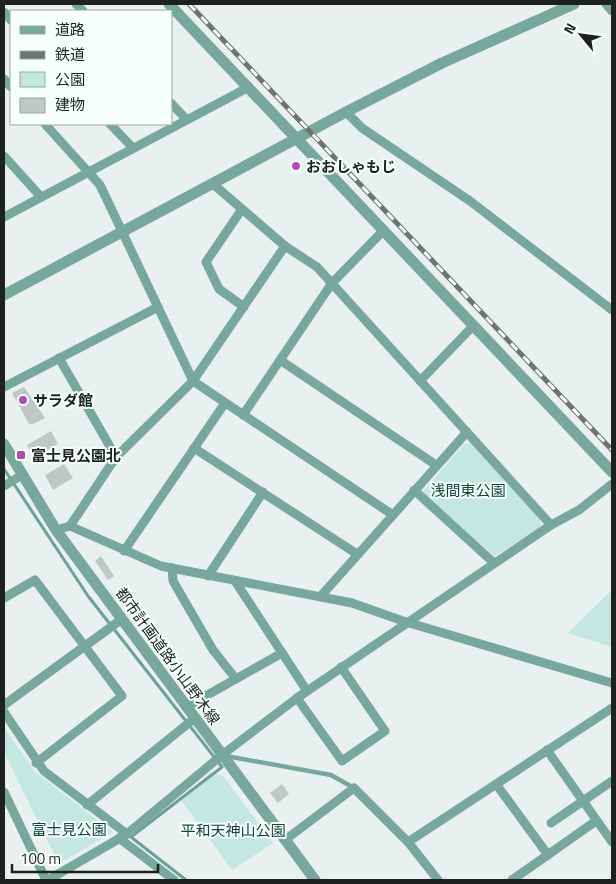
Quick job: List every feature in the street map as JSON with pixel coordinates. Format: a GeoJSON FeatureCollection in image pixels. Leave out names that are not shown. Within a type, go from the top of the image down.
{"type":"FeatureCollection","features":[{"type":"Feature","properties":{"kind":"street"},"geometry":{"type":"LineString","coordinates":[[169,4],[612,472]]}},
{"type":"Feature","properties":{"kind":"street"},"geometry":{"type":"LineString","coordinates":[[4,295],[123,230],[213,184],[296,137],[442,63],[574,4]]}},
{"type":"Feature","properties":{"kind":"street"},"geometry":{"type":"LineString","coordinates":[[606,4],[612,11]]}},
{"type":"Feature","properties":{"kind":"street"},"geometry":{"type":"LineString","coordinates":[[4,217],[249,87]]}},
{"type":"Feature","properties":{"kind":"street"},"geometry":{"type":"LineString","coordinates":[[172,104],[187,120]]}},
{"type":"Feature","properties":{"kind":"street"},"geometry":{"type":"LineString","coordinates":[[346,112],[362,128],[470,202],[612,310]]}},
{"type":"Feature","properties":{"kind":"street"},"geometry":{"type":"LineString","coordinates":[[46,125],[100,185],[193,381],[393,514]]}},
{"type":"Feature","properties":{"kind":"street"},"geometry":{"type":"LineString","coordinates":[[111,125],[133,148]]}},
{"type":"Feature","properties":{"kind":"street"},"geometry":{"type":"LineString","coordinates":[[4,156],[41,197]]}},
{"type":"Feature","properties":{"kind":"street"},"geometry":{"type":"LineString","coordinates":[[213,184],[285,246],[317,267],[551,525]]}},
{"type":"Feature","properties":{"kind":"street"},"geometry":{"type":"LineString","coordinates":[[242,209],[206,262],[219,290],[244,307]]}},
{"type":"Feature","properties":{"kind":"street"},"geometry":{"type":"LineString","coordinates":[[244,415],[332,283],[384,230]]}},
{"type":"Feature","properties":{"kind":"street"},"geometry":{"type":"LineString","coordinates":[[56,530],[70,526],[116,457],[193,381],[285,246]]}},
{"type":"Feature","properties":{"kind":"street"},"geometry":{"type":"LineString","coordinates":[[4,386],[158,307]]}},
{"type":"Feature","properties":{"kind":"street"},"geometry":{"type":"LineString","coordinates":[[420,381],[474,325]]}},
{"type":"Feature","properties":{"kind":"street"},"geometry":{"type":"LineString","coordinates":[[60,358],[116,457]]}},
{"type":"Feature","properties":{"kind":"street"},"geometry":{"type":"LineString","coordinates":[[280,360],[436,465]]}},
{"type":"Feature","properties":{"kind":"street"},"geometry":{"type":"LineString","coordinates":[[124,551],[225,403]]}},
{"type":"Feature","properties":{"kind":"street"},"geometry":{"type":"LineString","coordinates":[[320,597],[467,432]]}},
{"type":"Feature","properties":{"kind":"street","name":"都市計画道路小山野木線"},"geometry":{"type":"LineString","coordinates":[[4,444],[56,530],[315,880]]}},
{"type":"Feature","properties":{"kind":"street"},"geometry":{"type":"LineString","coordinates":[[194,448],[357,554]]}},
{"type":"Feature","properties":{"kind":"street"},"geometry":{"type":"LineString","coordinates":[[4,486],[22,475]]}},
{"type":"Feature","properties":{"kind":"street"},"geometry":{"type":"LineString","coordinates":[[4,792],[52,879],[123,836],[222,755],[297,698],[551,525],[579,510],[612,484]]}},
{"type":"Feature","properties":{"kind":"street"},"geometry":{"type":"LineString","coordinates":[[414,490],[494,563]]}},
{"type":"Feature","properties":{"kind":"street"},"geometry":{"type":"LineString","coordinates":[[208,576],[263,492]]}},
{"type":"Feature","properties":{"kind":"street"},"geometry":{"type":"LineString","coordinates":[[70,526],[124,551],[172,568],[352,603],[406,622],[612,684]]}},
{"type":"Feature","properties":{"kind":"street"},"geometry":{"type":"LineString","coordinates":[[172,568],[173,581],[213,650],[236,679]]}},
{"type":"Feature","properties":{"kind":"street"},"geometry":{"type":"LineString","coordinates":[[4,598],[35,580],[122,696],[36,762]]}},
{"type":"Feature","properties":{"kind":"street"},"geometry":{"type":"LineString","coordinates":[[235,581],[307,691]]}},
{"type":"Feature","properties":{"kind":"street"},"geometry":{"type":"LineString","coordinates":[[4,705],[122,620]]}},
{"type":"Feature","properties":{"kind":"street"},"geometry":{"type":"LineString","coordinates":[[186,707],[282,653]]}},
{"type":"Feature","properties":{"kind":"street"},"geometry":{"type":"LineString","coordinates":[[297,698],[342,761],[384,731],[341,667]]}},
{"type":"Feature","properties":{"kind":"street"},"geometry":{"type":"LineString","coordinates":[[408,842],[612,708]]}},
{"type":"Feature","properties":{"kind":"street"},"geometry":{"type":"LineString","coordinates":[[4,712],[36,762],[174,880]]}},
{"type":"Feature","properties":{"kind":"street"},"geometry":{"type":"LineString","coordinates":[[87,805],[195,718]]}},
{"type":"Feature","properties":{"kind":"street"},"geometry":{"type":"LineString","coordinates":[[548,750],[596,822],[612,842]]}},
{"type":"Feature","properties":{"kind":"street"},"geometry":{"type":"LineString","coordinates":[[551,823],[612,782]]}},
{"type":"Feature","properties":{"kind":"street"},"geometry":{"type":"LineString","coordinates":[[496,784],[548,855]]}},
{"type":"Feature","properties":{"kind":"street"},"geometry":{"type":"LineString","coordinates":[[285,840],[354,788],[408,842],[438,880]]}},
{"type":"Feature","properties":{"kind":"street"},"geometry":{"type":"LineString","coordinates":[[512,880],[596,822]]}},
{"type":"Feature","properties":{"kind":"lane"},"geometry":{"type":"LineString","coordinates":[[222,755],[331,774],[354,788]]}},
{"type":"Feature","properties":{"kind":"green space","name":"浅間東公園"},"geometry":{"type":"Polygon","coordinates":[[[470,443],[540,519],[541,527],[495,556],[422,493],[464,444],[470,443]]]}},
{"type":"Feature","properties":{"kind":"green space"},"geometry":{"type":"Polygon","coordinates":[[[612,590],[612,647],[568,633],[612,590]]]}},
{"type":"Feature","properties":{"kind":"green space","name":"富士見公園"},"geometry":{"type":"Polygon","coordinates":[[[4,727],[34,771],[113,832],[59,864],[4,752],[4,727]]]}},
{"type":"Feature","properties":{"kind":"green space","name":"平和天神山公園"},"geometry":{"type":"Polygon","coordinates":[[[211,772],[223,776],[273,843],[232,870],[182,801],[211,772]]]}},
{"type":"Feature","properties":{"kind":"building"},"geometry":{"type":"Polygon","coordinates":[[[24,387],[45,418],[33,424],[29,424],[12,393],[24,387]]]}},
{"type":"Feature","properties":{"kind":"building"},"geometry":{"type":"Polygon","coordinates":[[[51,431],[58,444],[34,457],[27,445],[51,431]]]}},
{"type":"Feature","properties":{"kind":"building"},"geometry":{"type":"Polygon","coordinates":[[[64,464],[73,478],[53,490],[45,475],[64,464]]]}},
{"type":"Feature","properties":{"kind":"building"},"geometry":{"type":"Polygon","coordinates":[[[101,556],[114,576],[108,580],[95,561],[101,556]]]}},
{"type":"Feature","properties":{"kind":"building"},"geometry":{"type":"Polygon","coordinates":[[[282,784],[289,794],[278,803],[270,793],[282,784]]]}},
{"type":"Feature","properties":{"kind":"waterway"},"geometry":{"type":"LineString","coordinates":[[4,469],[88,596],[222,767],[131,837],[186,880]]}},
{"type":"Feature","properties":{"kind":"railway"},"geometry":{"type":"LineString","coordinates":[[189,4],[612,450]]}},
{"type":"Feature","properties":{"kind":"place","name":"おおしゃもじ"},"geometry":{"type":"Point","coordinates":[296,166]}},
{"type":"Feature","properties":{"kind":"place","name":"サラダ館"},"geometry":{"type":"Point","coordinates":[23,400]}},
{"type":"Feature","properties":{"kind":"place","name":"富士見公園北"},"geometry":{"type":"Point","coordinates":[21,455]}}]}
